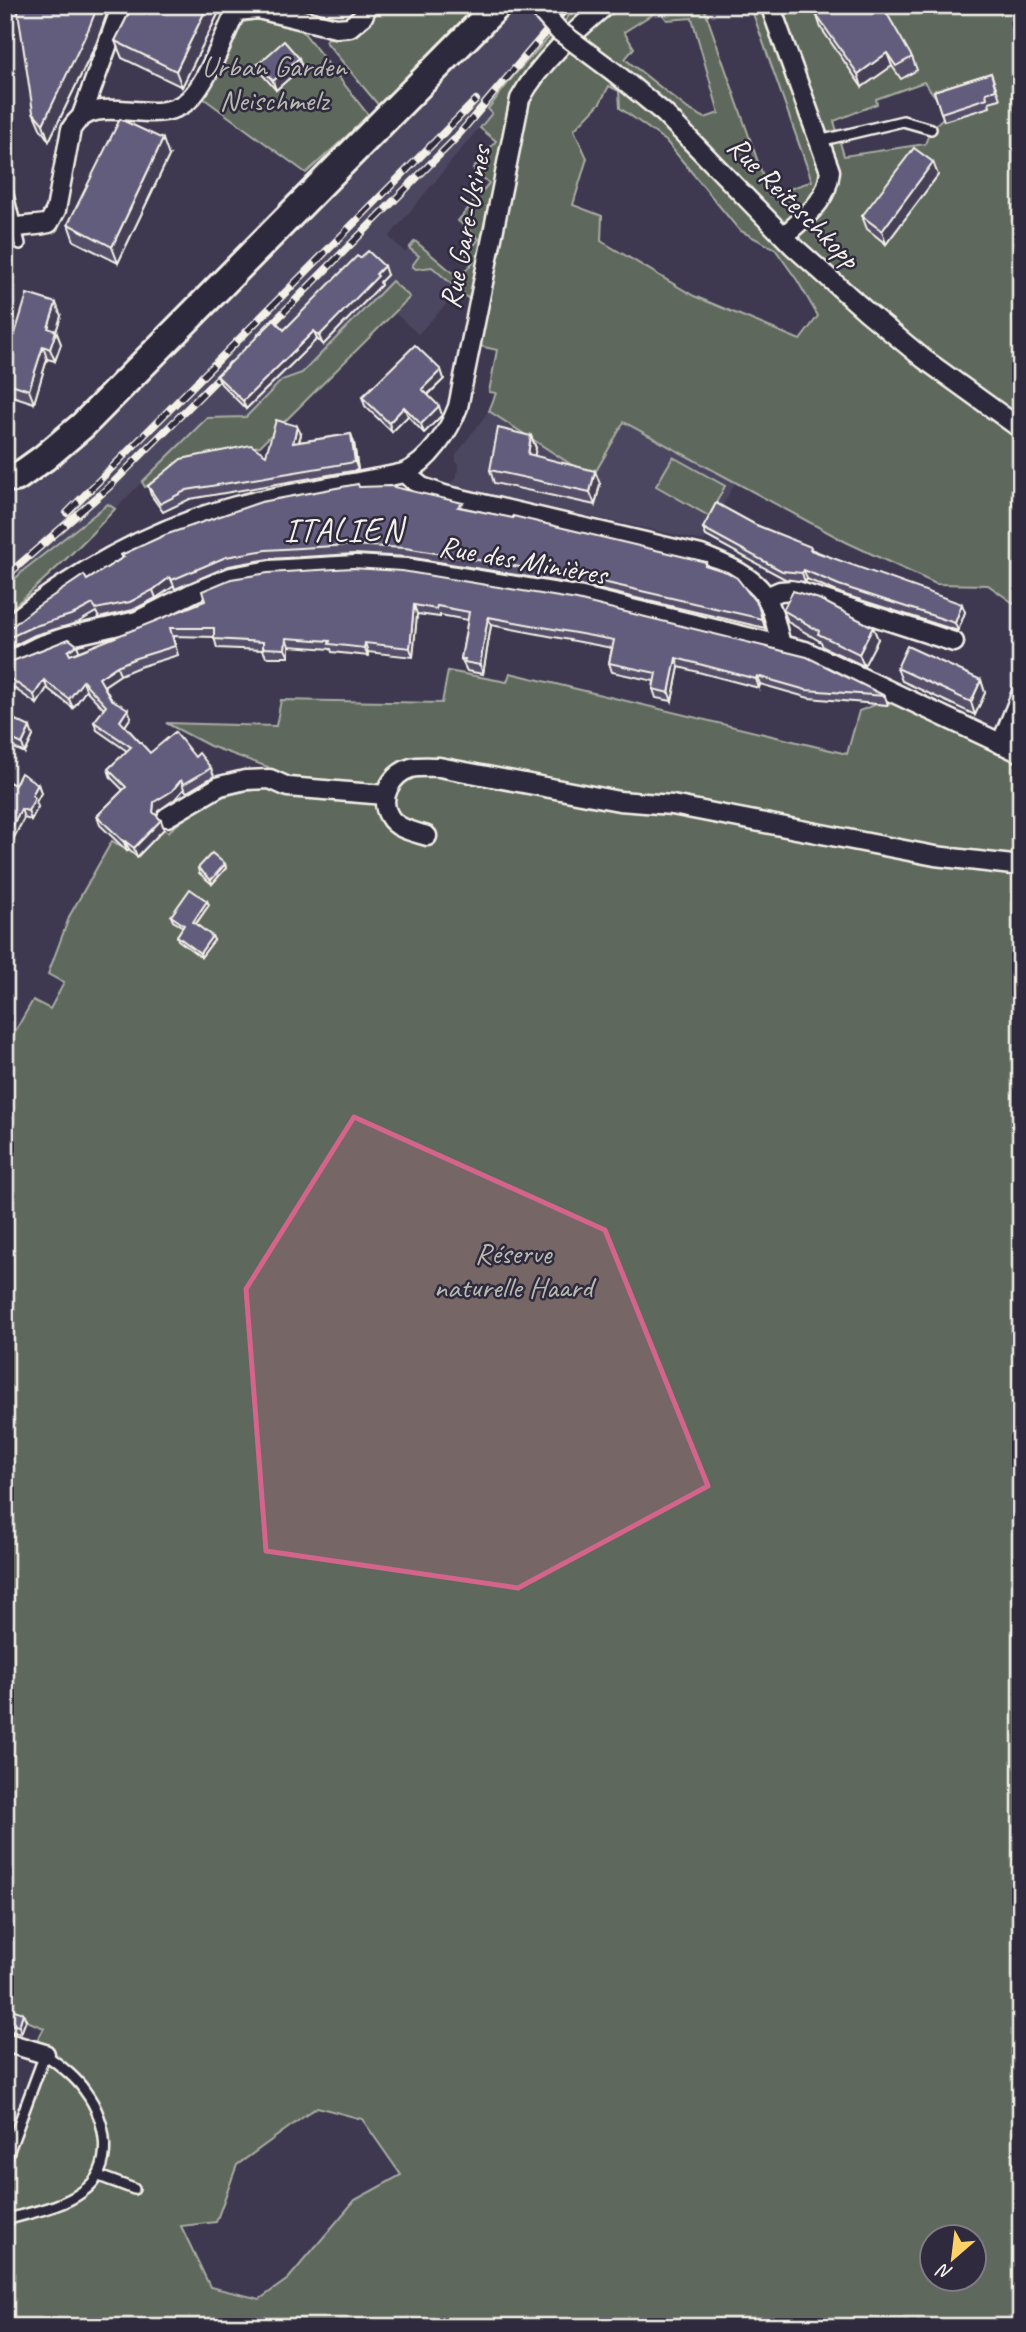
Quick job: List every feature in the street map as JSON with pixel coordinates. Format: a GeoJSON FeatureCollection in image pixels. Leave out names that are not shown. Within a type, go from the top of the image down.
{"type":"FeatureCollection","features":[{"type":"Feature","properties":{"kind":"main road"},"geometry":{"type":"LineString","coordinates":[[16,478],[83,425],[498,5]]}},
{"type":"Feature","properties":{"kind":"street"},"geometry":{"type":"LineString","coordinates":[[82,115],[122,5]]}},
{"type":"Feature","properties":{"kind":"street"},"geometry":{"type":"LineString","coordinates":[[11,229],[49,223],[56,210],[71,130],[78,118],[88,111],[101,110],[155,113],[186,103],[198,91],[238,8],[296,12],[336,28],[350,27],[363,16],[368,5]]}},
{"type":"Feature","properties":{"kind":"street","name":"Rue Reiteschkopp"},"geometry":{"type":"LineString","coordinates":[[536,5],[559,31],[614,72],[684,132],[784,236],[836,285],[924,359],[1021,429]]}},
{"type":"Feature","properties":{"kind":"street","name":"Rue Gare-Usines"},"geometry":{"type":"LineString","coordinates":[[5,628],[45,596],[118,553],[166,529],[237,506],[404,473],[424,459],[445,433],[458,407],[520,99],[531,78],[606,5]]}},
{"type":"Feature","properties":{"kind":"street"},"geometry":{"type":"LineString","coordinates":[[770,5],[830,171],[829,186],[822,200],[784,236]]}},
{"type":"Feature","properties":{"kind":"street"},"geometry":{"type":"LineString","coordinates":[[404,473],[422,487],[444,495],[701,555],[747,578],[766,597],[781,645]]}},
{"type":"Feature","properties":{"kind":"street","name":"Rue des Minières"},"geometry":{"type":"LineString","coordinates":[[5,663],[39,646],[66,637],[137,621],[194,592],[231,577],[270,570],[355,565],[406,568],[582,597],[781,645],[826,659],[1021,753]]}},
{"type":"Feature","properties":{"kind":"street"},"geometry":{"type":"LineString","coordinates":[[766,597],[780,591],[794,590],[954,642]]}},
{"type":"Feature","properties":{"kind":"street"},"geometry":{"type":"LineString","coordinates":[[1001,744],[1021,695]]}},
{"type":"Feature","properties":{"kind":"street"},"geometry":{"type":"LineString","coordinates":[[427,836],[404,830],[389,816],[385,795],[394,778],[411,768],[439,767],[620,801],[672,805],[935,856],[1021,866]]}},
{"type":"Feature","properties":{"kind":"street"},"geometry":{"type":"LineString","coordinates":[[167,817],[220,786],[244,780],[270,779],[288,787],[385,795]]}},
{"type":"Feature","properties":{"kind":"street"},"geometry":{"type":"LineString","coordinates":[[5,2042],[45,2054]]}},
{"type":"Feature","properties":{"kind":"lane"},"geometry":{"type":"LineString","coordinates":[[819,141],[903,121],[931,129]]}},
{"type":"Feature","properties":{"kind":"lane"},"geometry":{"type":"LineString","coordinates":[[5,182],[11,229],[20,244]]}},
{"type":"Feature","properties":{"kind":"lane"},"geometry":{"type":"LineString","coordinates":[[5,2220],[66,2202],[84,2191],[99,2176],[105,2155],[104,2134],[98,2111],[85,2090],[64,2068],[45,2054],[7,2156]]}},
{"type":"Feature","properties":{"kind":"lane"},"geometry":{"type":"LineString","coordinates":[[99,2176],[134,2189]]}},
{"type":"Feature","properties":{"kind":"highlighted area"},"geometry":{"type":"Polygon","coordinates":[[[354,1117],[605,1230],[708,1486],[518,1588],[266,1551],[246,1289],[354,1117]]]}},
{"type":"Feature","properties":{"kind":"shaded area"},"geometry":{"type":"Polygon","coordinates":[[[513,5],[579,5],[516,73],[488,109],[492,112],[389,237],[405,252],[409,248],[459,291],[418,334],[394,312],[409,297],[319,355],[302,373],[282,380],[246,417],[207,418],[115,509],[108,504],[25,569],[5,589],[5,497],[20,491],[54,466],[513,5]]]}},
{"type":"Feature","properties":{"kind":"shaded area"},"geometry":{"type":"Polygon","coordinates":[[[498,344],[624,422],[735,483],[704,541],[450,486],[456,479],[459,464],[456,462],[456,455],[493,405],[496,393],[489,392],[498,344]]]}},
{"type":"Feature","properties":{"kind":"green space"},"geometry":{"type":"Polygon","coordinates":[[[377,5],[480,5],[380,107],[326,42],[328,38],[347,38],[360,33],[377,5]]]}},
{"type":"Feature","properties":{"kind":"green space"},"geometry":{"type":"Polygon","coordinates":[[[579,5],[703,5],[770,196],[812,181],[750,5],[1021,5],[1021,604],[1016,605],[988,585],[936,584],[846,542],[624,422],[592,478],[489,411],[496,393],[489,392],[497,350],[471,344],[478,307],[432,267],[416,269],[412,266],[419,256],[409,248],[415,241],[459,278],[473,262],[466,255],[479,239],[458,221],[489,183],[473,169],[496,141],[480,128],[492,113],[488,109],[516,73],[579,5]],[[659,10],[624,32],[634,48],[625,59],[688,109],[705,118],[719,113],[692,18],[667,20],[659,10]],[[924,82],[876,99],[877,104],[834,121],[844,156],[925,144],[931,129],[943,118],[937,99],[924,82]],[[609,86],[600,103],[574,130],[587,158],[573,205],[602,216],[601,241],[694,296],[800,340],[818,316],[775,249],[739,230],[666,141],[620,108],[619,91],[609,86]]]}},
{"type":"Feature","properties":{"kind":"green space","name":"Urban Garden Neischmelz"},"geometry":{"type":"Polygon","coordinates":[[[258,19],[300,28],[369,116],[306,173],[203,98],[239,23],[258,19]]]}},
{"type":"Feature","properties":{"kind":"green space"},"geometry":{"type":"Polygon","coordinates":[[[392,281],[410,297],[260,446],[185,459],[145,487],[142,482],[207,418],[246,417],[282,380],[302,373],[392,281]]]}},
{"type":"Feature","properties":{"kind":"green space"},"geometry":{"type":"Polygon","coordinates":[[[673,457],[725,486],[709,516],[656,486],[673,457]]]}},
{"type":"Feature","properties":{"kind":"green space"},"geometry":{"type":"Polygon","coordinates":[[[108,504],[115,509],[62,563],[5,614],[5,589],[25,569],[108,504]]]}},
{"type":"Feature","properties":{"kind":"green space","name":"Réserve naturelle Haard"},"geometry":{"type":"Polygon","coordinates":[[[1021,666],[1021,2327],[5,2327],[5,2156],[47,2047],[37,2041],[44,2028],[5,2012],[5,1049],[33,1000],[50,1009],[64,983],[48,974],[70,915],[112,841],[137,856],[164,829],[168,832],[204,805],[226,795],[271,788],[268,767],[210,746],[166,723],[276,726],[281,700],[442,703],[448,671],[507,682],[510,673],[847,754],[859,711],[883,702],[891,690],[979,734],[997,728],[1021,666]],[[317,2107],[237,2165],[216,2222],[181,2226],[210,2287],[260,2299],[288,2279],[355,2200],[401,2175],[362,2119],[317,2107]]]}},
{"type":"Feature","properties":{"kind":"building"},"geometry":{"type":"Polygon","coordinates":[[[17,5],[98,5],[43,124],[33,112],[17,5]]]}},
{"type":"Feature","properties":{"kind":"building"},"geometry":{"type":"Polygon","coordinates":[[[133,5],[208,5],[176,71],[115,41],[133,5]]]}},
{"type":"Feature","properties":{"kind":"building"},"geometry":{"type":"Polygon","coordinates":[[[831,5],[882,5],[912,57],[896,66],[887,53],[858,74],[817,16],[831,5]]]}},
{"type":"Feature","properties":{"kind":"building"},"geometry":{"type":"Polygon","coordinates":[[[284,41],[299,58],[273,81],[258,64],[284,41]]]}},
{"type":"Feature","properties":{"kind":"building"},"geometry":{"type":"Polygon","coordinates":[[[991,73],[996,90],[986,93],[987,98],[941,113],[934,91],[991,73]]]}},
{"type":"Feature","properties":{"kind":"building"},"geometry":{"type":"Polygon","coordinates":[[[120,119],[163,139],[112,247],[68,224],[120,119]]]}},
{"type":"Feature","properties":{"kind":"building"},"geometry":{"type":"Polygon","coordinates":[[[914,148],[933,162],[882,231],[862,216],[914,148]]]}},
{"type":"Feature","properties":{"kind":"building"},"geometry":{"type":"Polygon","coordinates":[[[368,251],[384,266],[376,274],[378,276],[319,336],[314,331],[243,401],[217,376],[274,320],[284,330],[357,256],[360,258],[368,251]]]}},
{"type":"Feature","properties":{"kind":"building"},"geometry":{"type":"Polygon","coordinates":[[[27,294],[56,303],[48,328],[56,331],[50,349],[43,346],[29,390],[5,382],[5,367],[27,294]]]}},
{"type":"Feature","properties":{"kind":"building"},"geometry":{"type":"Polygon","coordinates":[[[415,345],[441,370],[422,389],[439,406],[421,424],[404,407],[389,423],[362,397],[415,345]]]}},
{"type":"Feature","properties":{"kind":"building"},"geometry":{"type":"Polygon","coordinates":[[[276,420],[297,426],[293,443],[351,434],[355,462],[187,490],[160,504],[148,486],[181,459],[251,445],[266,455],[276,420]]]}},
{"type":"Feature","properties":{"kind":"building"},"geometry":{"type":"Polygon","coordinates":[[[498,428],[531,436],[528,454],[595,471],[590,492],[490,470],[498,428]]]}},
{"type":"Feature","properties":{"kind":"building"},"geometry":{"type":"Polygon","coordinates":[[[358,484],[359,487],[390,486],[463,503],[458,507],[513,516],[706,562],[705,565],[737,578],[758,605],[762,619],[581,577],[405,548],[351,545],[266,550],[226,557],[172,580],[170,577],[130,602],[96,609],[93,604],[74,614],[5,638],[5,632],[35,608],[84,575],[87,580],[124,557],[121,555],[165,535],[261,502],[358,484]]]}},
{"type":"Feature","properties":{"kind":"building"},"geometry":{"type":"Polygon","coordinates":[[[716,503],[756,525],[811,547],[810,550],[962,604],[955,623],[839,585],[804,570],[802,573],[782,571],[703,528],[716,503]]]}},
{"type":"Feature","properties":{"kind":"building"},"geometry":{"type":"Polygon","coordinates":[[[352,568],[402,571],[577,600],[807,657],[885,696],[806,690],[676,658],[669,693],[653,689],[656,673],[609,663],[614,640],[488,617],[480,665],[464,662],[465,659],[461,659],[469,612],[437,606],[436,609],[414,605],[410,648],[365,643],[364,648],[329,644],[330,641],[286,638],[285,649],[263,648],[263,642],[214,639],[214,628],[170,628],[175,646],[117,666],[99,678],[111,699],[128,709],[120,721],[150,753],[175,732],[195,757],[199,753],[211,768],[184,784],[181,780],[172,791],[154,802],[153,812],[161,820],[134,848],[97,816],[126,787],[108,769],[131,747],[94,722],[106,706],[83,681],[69,699],[44,680],[34,695],[5,675],[5,664],[69,639],[77,645],[68,651],[70,655],[205,601],[202,591],[231,579],[268,573],[352,568]]]}},
{"type":"Feature","properties":{"kind":"building"},"geometry":{"type":"Polygon","coordinates":[[[793,591],[819,599],[873,627],[859,654],[818,634],[819,631],[783,610],[793,591]]]}},
{"type":"Feature","properties":{"kind":"building"},"geometry":{"type":"Polygon","coordinates":[[[907,646],[981,680],[971,702],[897,668],[907,646]]]}},
{"type":"Feature","properties":{"kind":"building"},"geometry":{"type":"Polygon","coordinates":[[[5,715],[30,727],[22,744],[5,736],[5,715]]]}},
{"type":"Feature","properties":{"kind":"building"},"geometry":{"type":"Polygon","coordinates":[[[21,773],[38,784],[32,795],[35,798],[28,811],[21,809],[5,840],[5,784],[7,781],[15,785],[21,773]]]}},
{"type":"Feature","properties":{"kind":"building"},"geometry":{"type":"Polygon","coordinates":[[[212,853],[225,864],[211,880],[198,868],[212,853]]]}},
{"type":"Feature","properties":{"kind":"building"},"geometry":{"type":"Polygon","coordinates":[[[190,889],[207,901],[193,922],[212,936],[200,953],[177,936],[184,925],[171,916],[190,889]]]}},
{"type":"Feature","properties":{"kind":"building"},"geometry":{"type":"Polygon","coordinates":[[[5,2007],[23,2013],[19,2026],[5,2023],[5,2007]]]}},
{"type":"Feature","properties":{"kind":"railway"},"geometry":{"type":"LineString","coordinates":[[261,335],[454,140],[569,5]]}},
{"type":"Feature","properties":{"kind":"railway"},"geometry":{"type":"LineString","coordinates":[[67,513],[476,100]]}},
{"type":"Feature","properties":{"kind":"railway"},"geometry":{"type":"LineString","coordinates":[[5,577],[109,487],[231,365]]}},
{"type":"Feature","properties":{"kind":"district","name":"ITALIEN"},"geometry":{"type":"Point","coordinates":[344,529]}}]}
